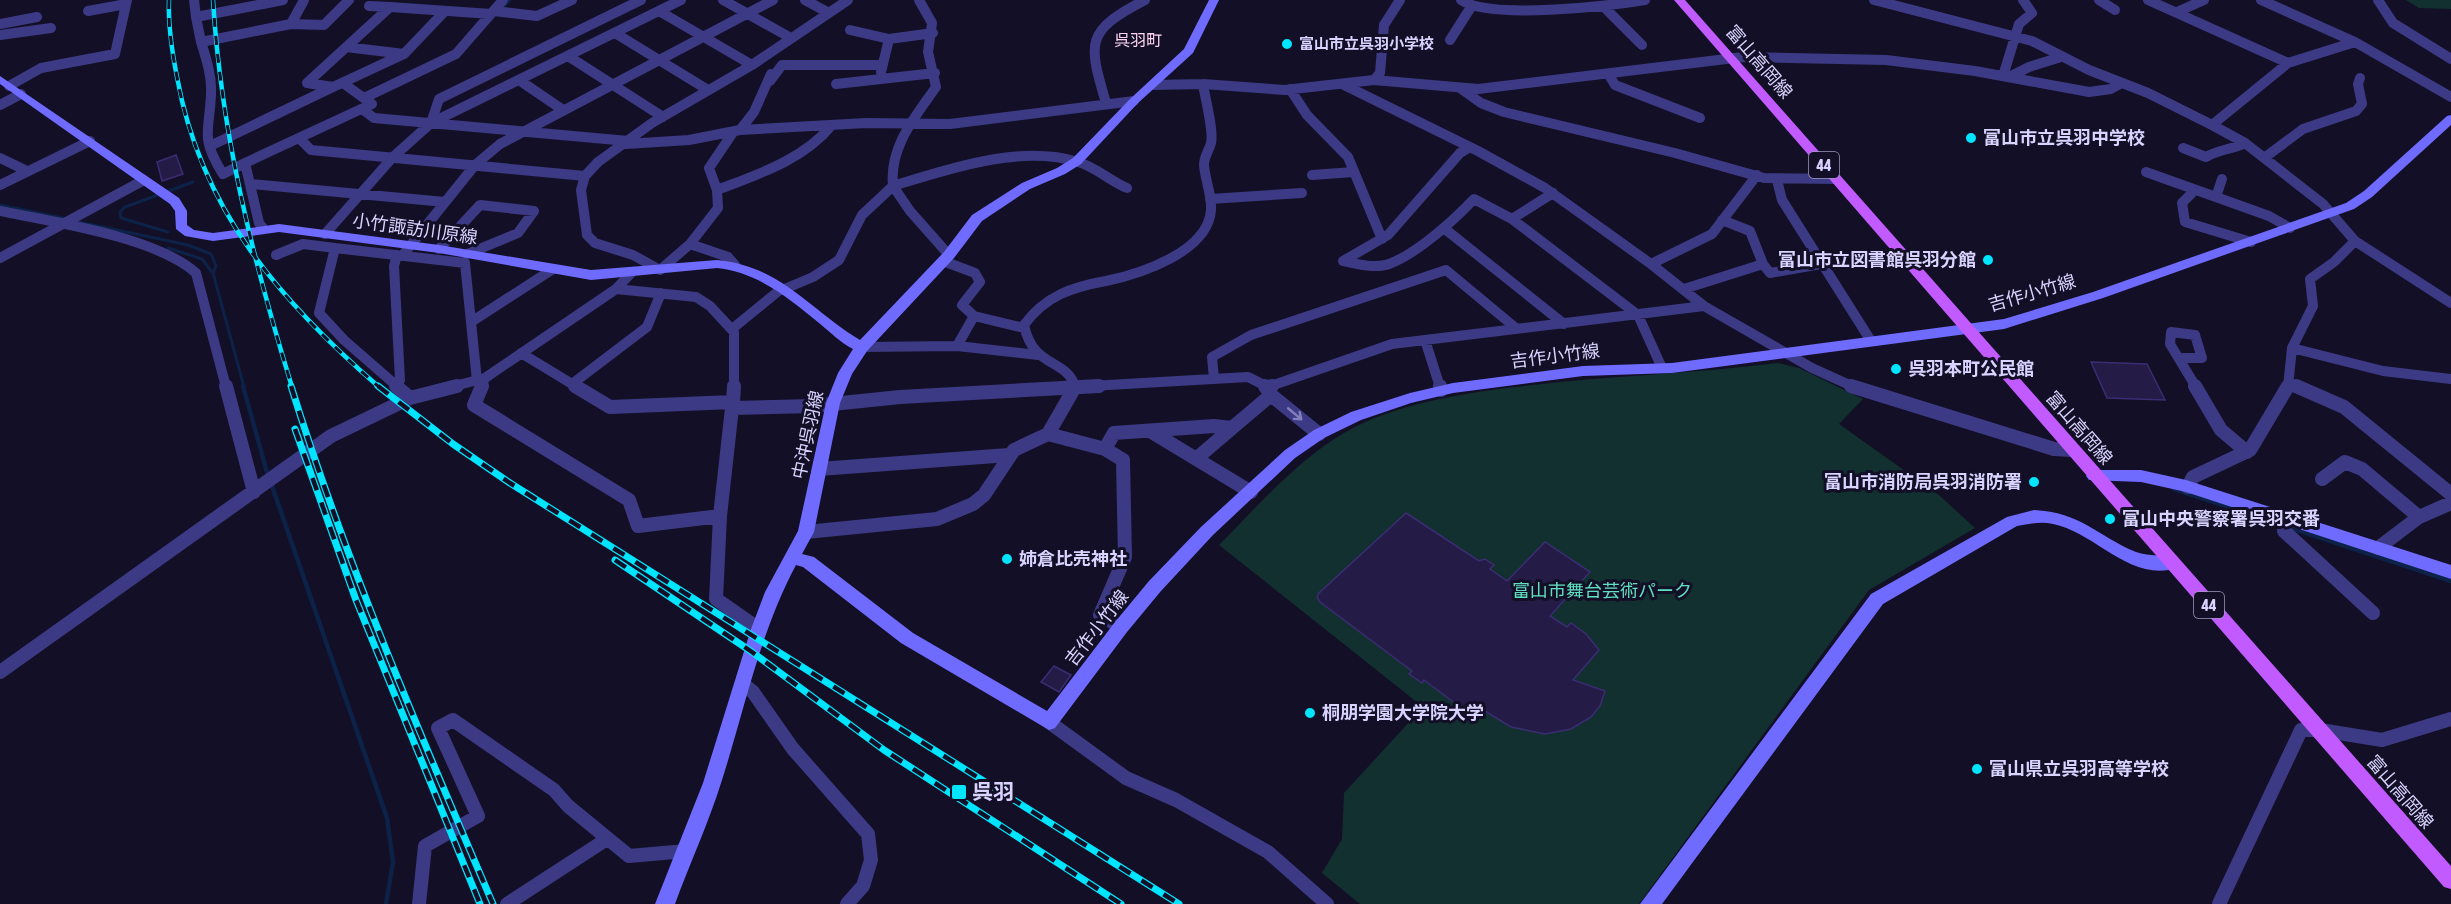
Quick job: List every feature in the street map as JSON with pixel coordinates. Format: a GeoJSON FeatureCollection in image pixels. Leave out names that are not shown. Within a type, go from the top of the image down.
{"type":"FeatureCollection","features":[{"type":"Feature","properties":{"kind":"main road","name":"中沖呉羽線"},"geometry":{"type":"LineString","coordinates":[[665,904],[712,783],[759,628],[773,592],[806,532],[833,403],[845,373],[862,347],[946,258],[969,226],[989,210],[1077,161],[1134,101],[1189,51],[1214,0]]}},
{"type":"Feature","properties":{"kind":"main road","name":"富山高岡線"},"geometry":{"type":"LineString","coordinates":[[1679,0],[2094,476],[2451,880]]}},
{"type":"Feature","properties":{"kind":"main road","name":"小竹諏訪川原線"},"geometry":{"type":"LineString","coordinates":[[5,83],[180,206],[179,222],[184,230],[193,236],[208,238],[263,228],[325,234],[403,252],[439,249],[468,257],[591,275],[629,276],[717,264],[735,265],[755,271],[853,343],[862,347]]}},
{"type":"Feature","properties":{"kind":"main road","name":"吉作小竹線"},"geometry":{"type":"LineString","coordinates":[[1049,722],[1121,627],[1176,562],[1251,492],[1272,469],[1319,434],[1356,416],[1441,390],[1583,371],[1662,368],[2004,324],[2070,304],[2350,206],[2368,194],[2451,119]]}},
{"type":"Feature","properties":{"kind":"main road"},"geometry":{"type":"LineString","coordinates":[[2094,476],[2141,476],[2188,487],[2451,572]]}},
{"type":"Feature","properties":{"kind":"main road"},"geometry":{"type":"LineString","coordinates":[[1650,904],[1877,599],[2013,521],[2034,514],[2054,516],[2076,525],[2128,555],[2149,563],[2171,563]]}},
{"type":"Feature","properties":{"kind":"main road"},"geometry":{"type":"LineString","coordinates":[[793,558],[808,562],[907,638],[1049,722]]}},
{"type":"Feature","properties":{"kind":"street"},"geometry":{"type":"LineString","coordinates":[[194,0],[211,89],[210,119],[206,128],[210,146],[223,174],[299,138],[456,54],[496,12],[503,0]]}},
{"type":"Feature","properties":{"kind":"street"},"geometry":{"type":"LineString","coordinates":[[196,17],[263,2],[283,0]]}},
{"type":"Feature","properties":{"kind":"street"},"geometry":{"type":"LineString","coordinates":[[291,24],[304,0]]}},
{"type":"Feature","properties":{"kind":"street"},"geometry":{"type":"LineString","coordinates":[[201,42],[291,24],[324,25],[349,0]]}},
{"type":"Feature","properties":{"kind":"street"},"geometry":{"type":"LineString","coordinates":[[369,6],[537,16],[572,0]]}},
{"type":"Feature","properties":{"kind":"street"},"geometry":{"type":"LineString","coordinates":[[431,123],[439,99],[641,0]]}},
{"type":"Feature","properties":{"kind":"street"},"geometry":{"type":"LineString","coordinates":[[325,234],[393,157],[431,123],[681,0]]}},
{"type":"Feature","properties":{"kind":"street"},"geometry":{"type":"LineString","coordinates":[[723,0],[747,13],[788,41]]}},
{"type":"Feature","properties":{"kind":"street"},"geometry":{"type":"LineString","coordinates":[[396,386],[400,380],[394,266],[475,165],[493,149],[522,132],[773,0]]}},
{"type":"Feature","properties":{"kind":"street"},"geometry":{"type":"LineString","coordinates":[[805,0],[829,13]]}},
{"type":"Feature","properties":{"kind":"street"},"geometry":{"type":"LineString","coordinates":[[788,41],[754,112],[737,130],[709,168],[717,190],[718,208],[690,244],[660,270],[633,255],[595,243],[587,236],[581,190],[585,176],[598,162],[663,117],[752,65],[848,0]]}},
{"type":"Feature","properties":{"kind":"street"},"geometry":{"type":"LineString","coordinates":[[919,0],[932,23],[933,33],[928,52],[935,73],[936,87],[908,125],[893,168],[893,186],[946,258],[975,273],[980,282],[962,305],[974,316],[1024,328]]}},
{"type":"Feature","properties":{"kind":"street"},"geometry":{"type":"LineString","coordinates":[[1107,103],[1095,64],[1095,36],[1101,26],[1112,17],[1145,0]]}},
{"type":"Feature","properties":{"kind":"street"},"geometry":{"type":"LineString","coordinates":[[1374,80],[1380,73],[1384,25],[1400,0]]}},
{"type":"Feature","properties":{"kind":"street"},"geometry":{"type":"LineString","coordinates":[[1461,0],[1471,8],[1531,5],[1604,7],[1646,0]]}},
{"type":"Feature","properties":{"kind":"street"},"geometry":{"type":"LineString","coordinates":[[1874,0],[2014,36],[2044,46],[2061,57],[2120,84],[2148,93],[2212,125],[2245,143],[2323,204],[2355,241],[2451,303]]}},
{"type":"Feature","properties":{"kind":"street"},"geometry":{"type":"LineString","coordinates":[[2006,76],[2014,36],[2019,24],[2032,13],[2023,0]]}},
{"type":"Feature","properties":{"kind":"street"},"geometry":{"type":"LineString","coordinates":[[2100,0],[2115,10]]}},
{"type":"Feature","properties":{"kind":"street"},"geometry":{"type":"LineString","coordinates":[[2148,0],[2288,63]]}},
{"type":"Feature","properties":{"kind":"street"},"geometry":{"type":"LineString","coordinates":[[2177,12],[2204,0]]}},
{"type":"Feature","properties":{"kind":"street"},"geometry":{"type":"LineString","coordinates":[[2261,0],[2355,42],[2451,98]]}},
{"type":"Feature","properties":{"kind":"street"},"geometry":{"type":"LineString","coordinates":[[2378,0],[2392,24],[2451,59]]}},
{"type":"Feature","properties":{"kind":"street"},"geometry":{"type":"LineString","coordinates":[[5,83],[41,68],[115,54],[126,2],[88,11]]}},
{"type":"Feature","properties":{"kind":"street"},"geometry":{"type":"LineString","coordinates":[[333,87],[307,83],[390,7]]}},
{"type":"Feature","properties":{"kind":"street"},"geometry":{"type":"LineString","coordinates":[[1604,7],[1642,45]]}},
{"type":"Feature","properties":{"kind":"street"},"geometry":{"type":"LineString","coordinates":[[1450,40],[1471,8]]}},
{"type":"Feature","properties":{"kind":"street"},"geometry":{"type":"LineString","coordinates":[[210,146],[404,54],[445,11]]}},
{"type":"Feature","properties":{"kind":"street"},"geometry":{"type":"LineString","coordinates":[[659,11],[752,65]]}},
{"type":"Feature","properties":{"kind":"street"},"geometry":{"type":"LineString","coordinates":[[0,24],[37,17]]}},
{"type":"Feature","properties":{"kind":"street"},"geometry":{"type":"LineString","coordinates":[[0,34],[51,28]]}},
{"type":"Feature","properties":{"kind":"street"},"geometry":{"type":"LineString","coordinates":[[850,30],[889,39],[933,33]]}},
{"type":"Feature","properties":{"kind":"street"},"geometry":{"type":"LineString","coordinates":[[615,33],[708,90]]}},
{"type":"Feature","properties":{"kind":"street"},"geometry":{"type":"LineString","coordinates":[[881,79],[880,65],[889,39]]}},
{"type":"Feature","properties":{"kind":"street"},"geometry":{"type":"LineString","coordinates":[[2212,125],[2288,63],[2355,42]]}},
{"type":"Feature","properties":{"kind":"street"},"geometry":{"type":"LineString","coordinates":[[346,47],[404,54]]}},
{"type":"Feature","properties":{"kind":"street"},"geometry":{"type":"LineString","coordinates":[[568,56],[663,117]]}},
{"type":"Feature","properties":{"kind":"street"},"geometry":{"type":"LineString","coordinates":[[2006,76],[2061,57]]}},
{"type":"Feature","properties":{"kind":"street"},"geometry":{"type":"LineString","coordinates":[[1153,85],[1203,84],[1290,89],[1374,80],[1478,89],[1609,75],[1729,58],[1886,60],[2006,76],[2089,93],[2111,89],[2120,84]]}},
{"type":"Feature","properties":{"kind":"street"},"geometry":{"type":"LineString","coordinates":[[770,81],[782,65],[880,65]]}},
{"type":"Feature","properties":{"kind":"street"},"geometry":{"type":"LineString","coordinates":[[836,84],[935,73]]}},
{"type":"Feature","properties":{"kind":"street"},"geometry":{"type":"LineString","coordinates":[[1609,75],[1615,85],[1700,118]]}},
{"type":"Feature","properties":{"kind":"street"},"geometry":{"type":"LineString","coordinates":[[366,103],[429,77]]}},
{"type":"Feature","properties":{"kind":"street"},"geometry":{"type":"LineString","coordinates":[[2264,158],[2303,129],[2356,111],[2362,104],[2360,78]]}},
{"type":"Feature","properties":{"kind":"street"},"geometry":{"type":"LineString","coordinates":[[519,80],[563,110]]}},
{"type":"Feature","properties":{"kind":"street"},"geometry":{"type":"LineString","coordinates":[[343,83],[366,103],[374,118],[626,143],[689,140],[737,130],[950,124],[1134,101]]}},
{"type":"Feature","properties":{"kind":"street"},"geometry":{"type":"LineString","coordinates":[[1038,356],[1024,328],[1037,306],[1054,295],[1149,270],[1175,255],[1209,222],[1209,185],[1203,166],[1203,154],[1211,143],[1203,84]]}},
{"type":"Feature","properties":{"kind":"street"},"geometry":{"type":"LineString","coordinates":[[1342,84],[1470,147],[1553,194],[1651,264],[1704,306],[1784,352],[1854,387],[2054,449],[2072,450]]}},
{"type":"Feature","properties":{"kind":"street"},"geometry":{"type":"LineString","coordinates":[[1460,88],[1481,103],[1504,112],[1675,153],[1757,176],[1777,180],[1836,179]]}},
{"type":"Feature","properties":{"kind":"street"},"geometry":{"type":"LineString","coordinates":[[1290,89],[1307,115],[1342,149],[1382,239]]}},
{"type":"Feature","properties":{"kind":"street"},"geometry":{"type":"LineString","coordinates":[[0,105],[21,94]]}},
{"type":"Feature","properties":{"kind":"street"},"geometry":{"type":"LineString","coordinates":[[717,190],[800,153],[819,140],[832,126]]}},
{"type":"Feature","properties":{"kind":"street"},"geometry":{"type":"LineString","coordinates":[[0,184],[23,169],[86,138]]}},
{"type":"Feature","properties":{"kind":"street"},"geometry":{"type":"LineString","coordinates":[[299,138],[311,150],[585,176]]}},
{"type":"Feature","properties":{"kind":"street"},"geometry":{"type":"LineString","coordinates":[[2182,148],[2206,157],[2216,151],[2228,152],[2245,143]]}},
{"type":"Feature","properties":{"kind":"street"},"geometry":{"type":"LineString","coordinates":[[1470,147],[1460,153],[1399,224],[1382,239],[1343,261],[1388,265],[1445,229],[1474,199],[1512,219],[1638,315],[1662,368]]}},
{"type":"Feature","properties":{"kind":"street"},"geometry":{"type":"LineString","coordinates":[[0,158],[23,169]]}},
{"type":"Feature","properties":{"kind":"street"},"geometry":{"type":"LineString","coordinates":[[732,329],[781,290],[813,277],[839,260],[862,215],[893,186],[943,171],[1038,158],[1077,161],[1101,172],[1112,183],[1126,188]]}},
{"type":"Feature","properties":{"kind":"street"},"geometry":{"type":"LineString","coordinates":[[245,164],[259,223],[263,228]]}},
{"type":"Feature","properties":{"kind":"street"},"geometry":{"type":"LineString","coordinates":[[0,176],[23,169]]}},
{"type":"Feature","properties":{"kind":"street"},"geometry":{"type":"LineString","coordinates":[[1312,175],[1354,172]]}},
{"type":"Feature","properties":{"kind":"street"},"geometry":{"type":"LineString","coordinates":[[2145,172],[2269,216],[2290,228]]}},
{"type":"Feature","properties":{"kind":"street"},"geometry":{"type":"LineString","coordinates":[[1651,264],[1712,234],[1757,176]]}},
{"type":"Feature","properties":{"kind":"street"},"geometry":{"type":"LineString","coordinates":[[2216,197],[2222,179]]}},
{"type":"Feature","properties":{"kind":"street"},"geometry":{"type":"LineString","coordinates":[[0,258],[144,180]]}},
{"type":"Feature","properties":{"kind":"street"},"geometry":{"type":"LineString","coordinates":[[1777,180],[1782,200],[1871,341]]}},
{"type":"Feature","properties":{"kind":"street"},"geometry":{"type":"LineString","coordinates":[[250,184],[445,202]]}},
{"type":"Feature","properties":{"kind":"street"},"geometry":{"type":"LineString","coordinates":[[2195,190],[2182,203],[2185,222],[2251,242]]}},
{"type":"Feature","properties":{"kind":"street"},"geometry":{"type":"LineString","coordinates":[[1210,199],[1302,193]]}},
{"type":"Feature","properties":{"kind":"street"},"geometry":{"type":"LineString","coordinates":[[1512,219],[1553,194]]}},
{"type":"Feature","properties":{"kind":"street"},"geometry":{"type":"LineString","coordinates":[[276,255],[303,244],[468,257],[518,233],[534,211],[480,206],[467,223],[459,226],[439,249]]}},
{"type":"Feature","properties":{"kind":"street"},"geometry":{"type":"LineString","coordinates":[[0,211],[118,236],[186,264],[196,273],[256,491]]}},
{"type":"Feature","properties":{"kind":"street"},"geometry":{"type":"LineString","coordinates":[[1722,220],[1750,231],[1763,264],[1770,273],[1821,264]]}},
{"type":"Feature","properties":{"kind":"street"},"geometry":{"type":"LineString","coordinates":[[1445,229],[1564,324]]}},
{"type":"Feature","properties":{"kind":"street"},"geometry":{"type":"LineString","coordinates":[[2188,487],[2193,477],[2250,450],[2290,383],[2292,348],[2313,306],[2310,279],[2334,262],[2355,241]]}},
{"type":"Feature","properties":{"kind":"street"},"geometry":{"type":"LineString","coordinates":[[690,244],[728,257],[735,265]]}},
{"type":"Feature","properties":{"kind":"street"},"geometry":{"type":"LineString","coordinates":[[335,248],[319,313],[344,340],[410,398]]}},
{"type":"Feature","properties":{"kind":"street"},"geometry":{"type":"LineString","coordinates":[[468,257],[471,322],[481,379],[474,405],[628,500],[638,526],[720,516]]}},
{"type":"Feature","properties":{"kind":"street"},"geometry":{"type":"LineString","coordinates":[[1684,289],[1763,264]]}},
{"type":"Feature","properties":{"kind":"street"},"geometry":{"type":"LineString","coordinates":[[471,322],[554,269]]}},
{"type":"Feature","properties":{"kind":"street"},"geometry":{"type":"LineString","coordinates":[[1214,379],[1212,357],[1251,336],[1446,270],[1517,329]]}},
{"type":"Feature","properties":{"kind":"street"},"geometry":{"type":"LineString","coordinates":[[3,666],[343,429],[410,398],[481,379],[616,289],[629,276]]}},
{"type":"Feature","properties":{"kind":"street"},"geometry":{"type":"LineString","coordinates":[[616,289],[701,299],[732,329],[736,352],[720,516],[716,599],[759,628]]}},
{"type":"Feature","properties":{"kind":"street"},"geometry":{"type":"LineString","coordinates":[[572,384],[647,327],[661,293]]}},
{"type":"Feature","properties":{"kind":"street"},"geometry":{"type":"LineString","coordinates":[[1197,458],[1232,428],[1269,391],[1392,344],[1704,306]]}},
{"type":"Feature","properties":{"kind":"street"},"geometry":{"type":"LineString","coordinates":[[957,346],[974,316]]}},
{"type":"Feature","properties":{"kind":"street"},"geometry":{"type":"LineString","coordinates":[[1425,340],[1441,390]]}},
{"type":"Feature","properties":{"kind":"street"},"geometry":{"type":"LineString","coordinates":[[806,532],[947,517],[981,499],[1008,455],[1048,434],[1076,387],[1074,380],[1066,371],[1038,356],[957,346],[862,347]]}},
{"type":"Feature","properties":{"kind":"street"},"geometry":{"type":"LineString","coordinates":[[2292,348],[2384,371],[2451,379]]}},
{"type":"Feature","properties":{"kind":"street"},"geometry":{"type":"LineString","coordinates":[[521,353],[610,407],[833,403],[1248,377],[1269,391],[1319,434]]}},
{"type":"Feature","properties":{"kind":"street"},"geometry":{"type":"LineString","coordinates":[[2179,358],[2221,430],[2247,452]]}},
{"type":"Feature","properties":{"kind":"street"},"geometry":{"type":"LineString","coordinates":[[2290,383],[2344,407],[2451,494]]}},
{"type":"Feature","properties":{"kind":"street"},"geometry":{"type":"LineString","coordinates":[[1105,449],[1114,434],[1214,426],[1232,428]]}},
{"type":"Feature","properties":{"kind":"street"},"geometry":{"type":"LineString","coordinates":[[1149,431],[1251,492]]}},
{"type":"Feature","properties":{"kind":"street"},"geometry":{"type":"LineString","coordinates":[[1048,434],[1105,449],[1122,460],[1125,556],[1100,615],[1121,627]]}},
{"type":"Feature","properties":{"kind":"street"},"geometry":{"type":"LineString","coordinates":[[819,469],[1008,455]]}},
{"type":"Feature","properties":{"kind":"street"},"geometry":{"type":"LineString","coordinates":[[2322,479],[2345,462],[2353,465],[2362,469],[2419,518]]}},
{"type":"Feature","properties":{"kind":"street"},"geometry":{"type":"LineString","coordinates":[[2378,548],[2419,518],[2451,503]]}},
{"type":"Feature","properties":{"kind":"street"},"geometry":{"type":"LineString","coordinates":[[2283,517],[2284,531],[2373,613]]}},
{"type":"Feature","properties":{"kind":"street"},"geometry":{"type":"LineString","coordinates":[[743,684],[753,692],[819,781],[868,834],[872,861],[862,886],[848,904]]}},
{"type":"Feature","properties":{"kind":"street"},"geometry":{"type":"LineString","coordinates":[[2219,904],[2301,730],[2320,730],[2382,740],[2451,718]]}},
{"type":"Feature","properties":{"kind":"street"},"geometry":{"type":"LineString","coordinates":[[419,904],[425,846],[478,816],[438,728],[453,720],[554,790],[568,806],[629,856],[686,851]]}},
{"type":"Feature","properties":{"kind":"street"},"geometry":{"type":"LineString","coordinates":[[1049,722],[1126,778],[1176,800],[1268,852],[1328,904]]}},
{"type":"Feature","properties":{"kind":"street"},"geometry":{"type":"LineString","coordinates":[[507,904],[607,839]]}},
{"type":"Feature","properties":{"kind":"green space"},"geometry":{"type":"Polygon","coordinates":[[[2406,0],[2451,0],[2451,9],[2419,8],[2406,0]]]}},
{"type":"Feature","properties":{"kind":"green space","name":"富山市舞台芸術パーク"},"geometry":{"type":"Polygon","coordinates":[[[1778,363],[1799,368],[1863,399],[1839,424],[1939,495],[1975,528],[1869,590],[1639,904],[1360,904],[1322,873],[1342,839],[1344,793],[1423,707],[1219,545],[1278,485],[1326,444],[1363,423],[1405,408],[1449,397],[1515,387],[1778,363]]]}},
{"type":"Feature","properties":{"kind":"building"},"geometry":{"type":"Polygon","coordinates":[[[176,155],[183,174],[162,181],[157,162],[176,155]]]}},
{"type":"Feature","properties":{"kind":"building"},"geometry":{"type":"Polygon","coordinates":[[[2091,362],[2147,364],[2165,400],[2107,398],[2091,362]]]}},
{"type":"Feature","properties":{"kind":"building"},"geometry":{"type":"Polygon","coordinates":[[[1406,513],[1479,561],[1485,559],[1494,565],[1490,569],[1507,581],[1545,542],[1590,572],[1550,616],[1567,627],[1571,623],[1586,634],[1599,650],[1573,680],[1605,691],[1600,706],[1591,717],[1571,729],[1545,734],[1511,727],[1480,708],[1472,716],[1424,680],[1422,683],[1409,674],[1412,671],[1320,602],[1317,597],[1319,593],[1406,513]]]}},
{"type":"Feature","properties":{"kind":"building"},"geometry":{"type":"Polygon","coordinates":[[[1054,666],[1071,675],[1059,692],[1041,682],[1054,666]]]}},
{"type":"Feature","properties":{"kind":"waterway"},"geometry":{"type":"LineString","coordinates":[[500,11],[510,0]]}},
{"type":"Feature","properties":{"kind":"waterway"},"geometry":{"type":"LineString","coordinates":[[168,232],[121,218],[120,212],[125,207],[193,182]]}},
{"type":"Feature","properties":{"kind":"waterway"},"geometry":{"type":"LineString","coordinates":[[0,205],[67,219]]}},
{"type":"Feature","properties":{"kind":"waterway"},"geometry":{"type":"LineString","coordinates":[[74,221],[188,245],[211,254],[216,266],[213,273],[244,387]]}},
{"type":"Feature","properties":{"kind":"waterway"},"geometry":{"type":"LineString","coordinates":[[168,248],[202,259],[212,272]]}},
{"type":"Feature","properties":{"kind":"waterway"},"geometry":{"type":"LineString","coordinates":[[243,386],[268,476]]}},
{"type":"Feature","properties":{"kind":"waterway"},"geometry":{"type":"LineString","coordinates":[[271,483],[387,818],[393,862],[386,904]]}},
{"type":"Feature","properties":{"kind":"waterway"},"geometry":{"type":"LineString","coordinates":[[2174,489],[2281,524]]}},
{"type":"Feature","properties":{"kind":"waterway"},"geometry":{"type":"LineString","coordinates":[[2288,527],[2451,581]]}},
{"type":"Feature","properties":{"kind":"railway"},"geometry":{"type":"LineString","coordinates":[[169,0],[170,29],[177,77],[189,125],[205,169],[225,211],[255,257]]}},
{"type":"Feature","properties":{"kind":"railway"},"geometry":{"type":"LineString","coordinates":[[213,0],[223,99],[255,257]]}},
{"type":"Feature","properties":{"kind":"railway"},"geometry":{"type":"LineString","coordinates":[[255,257],[309,321],[379,387]]}},
{"type":"Feature","properties":{"kind":"railway"},"geometry":{"type":"LineString","coordinates":[[255,257],[292,387]]}},
{"type":"Feature","properties":{"kind":"railway"},"geometry":{"type":"LineString","coordinates":[[291,386],[312,452],[385,648],[493,904]]}},
{"type":"Feature","properties":{"kind":"railway"},"geometry":{"type":"LineString","coordinates":[[378,386],[453,444],[510,483],[1179,904]]}},
{"type":"Feature","properties":{"kind":"railway"},"geometry":{"type":"LineString","coordinates":[[295,429],[356,600],[480,904]]}},
{"type":"Feature","properties":{"kind":"railway"},"geometry":{"type":"LineString","coordinates":[[615,560],[752,652],[884,750],[1121,904]]}},
{"type":"Feature","properties":{"kind":"place","name":"富山市立呉羽小学校"},"geometry":{"type":"Point","coordinates":[1287,44]}},
{"type":"Feature","properties":{"kind":"place","name":"富山市立呉羽中学校"},"geometry":{"type":"Point","coordinates":[1971,138]}},
{"type":"Feature","properties":{"kind":"place","name":"富山市立図書館呉羽分館"},"geometry":{"type":"Point","coordinates":[1988,260]}},
{"type":"Feature","properties":{"kind":"place","name":"呉羽本町公民館"},"geometry":{"type":"Point","coordinates":[1896,369]}},
{"type":"Feature","properties":{"kind":"place","name":"富山市消防局呉羽消防署"},"geometry":{"type":"Point","coordinates":[2034,482]}},
{"type":"Feature","properties":{"kind":"place","name":"富山中央警察署呉羽交番"},"geometry":{"type":"Point","coordinates":[2110,519]}},
{"type":"Feature","properties":{"kind":"place","name":"姉倉比売神社"},"geometry":{"type":"Point","coordinates":[1007,559]}},
{"type":"Feature","properties":{"kind":"place","name":"桐朋学園大学院大学"},"geometry":{"type":"Point","coordinates":[1310,713]}},
{"type":"Feature","properties":{"kind":"place","name":"富山県立呉羽高等学校"},"geometry":{"type":"Point","coordinates":[1977,769]}},
{"type":"Feature","properties":{"kind":"place","name":"呉羽"},"geometry":{"type":"Point","coordinates":[959,792]}},
{"type":"Feature","properties":{"kind":"district","name":"呉羽町"},"geometry":{"type":"Point","coordinates":[1138,40]}}]}
